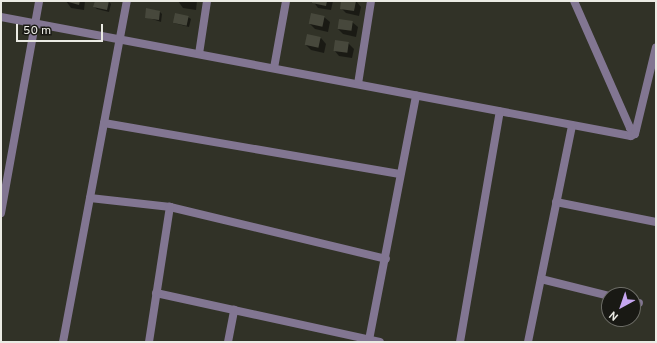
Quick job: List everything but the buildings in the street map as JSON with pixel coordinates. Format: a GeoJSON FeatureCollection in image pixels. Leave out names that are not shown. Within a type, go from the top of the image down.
{"type":"FeatureCollection","features":[{"type":"Feature","properties":{"kind":"street"},"geometry":{"type":"LineString","coordinates":[[1,213],[39,1]]}},
{"type":"Feature","properties":{"kind":"street"},"geometry":{"type":"LineString","coordinates":[[63,342],[127,1]]}},
{"type":"Feature","properties":{"kind":"street"},"geometry":{"type":"LineString","coordinates":[[199,54],[207,1]]}},
{"type":"Feature","properties":{"kind":"street"},"geometry":{"type":"LineString","coordinates":[[274,68],[286,1]]}},
{"type":"Feature","properties":{"kind":"street"},"geometry":{"type":"LineString","coordinates":[[358,84],[371,1]]}},
{"type":"Feature","properties":{"kind":"street"},"geometry":{"type":"LineString","coordinates":[[574,1],[630,128],[636,130]]}},
{"type":"Feature","properties":{"kind":"street"},"geometry":{"type":"LineString","coordinates":[[1,17],[631,136],[636,130],[656,47]]}},
{"type":"Feature","properties":{"kind":"street"},"geometry":{"type":"LineString","coordinates":[[368,340],[386,259],[400,174],[416,95]]}},
{"type":"Feature","properties":{"kind":"street"},"geometry":{"type":"LineString","coordinates":[[460,342],[500,111]]}},
{"type":"Feature","properties":{"kind":"street"},"geometry":{"type":"LineString","coordinates":[[104,123],[400,174]]}},
{"type":"Feature","properties":{"kind":"street"},"geometry":{"type":"LineString","coordinates":[[528,342],[572,125]]}},
{"type":"Feature","properties":{"kind":"street"},"geometry":{"type":"LineString","coordinates":[[90,198],[170,207],[386,259]]}},
{"type":"Feature","properties":{"kind":"street"},"geometry":{"type":"LineString","coordinates":[[556,202],[656,222]]}},
{"type":"Feature","properties":{"kind":"street"},"geometry":{"type":"LineString","coordinates":[[149,342],[170,207]]}},
{"type":"Feature","properties":{"kind":"street"},"geometry":{"type":"LineString","coordinates":[[541,279],[601,294]]}},
{"type":"Feature","properties":{"kind":"street"},"geometry":{"type":"LineString","coordinates":[[156,293],[380,342]]}},
{"type":"Feature","properties":{"kind":"street"},"geometry":{"type":"LineString","coordinates":[[228,342],[234,310]]}}]}
